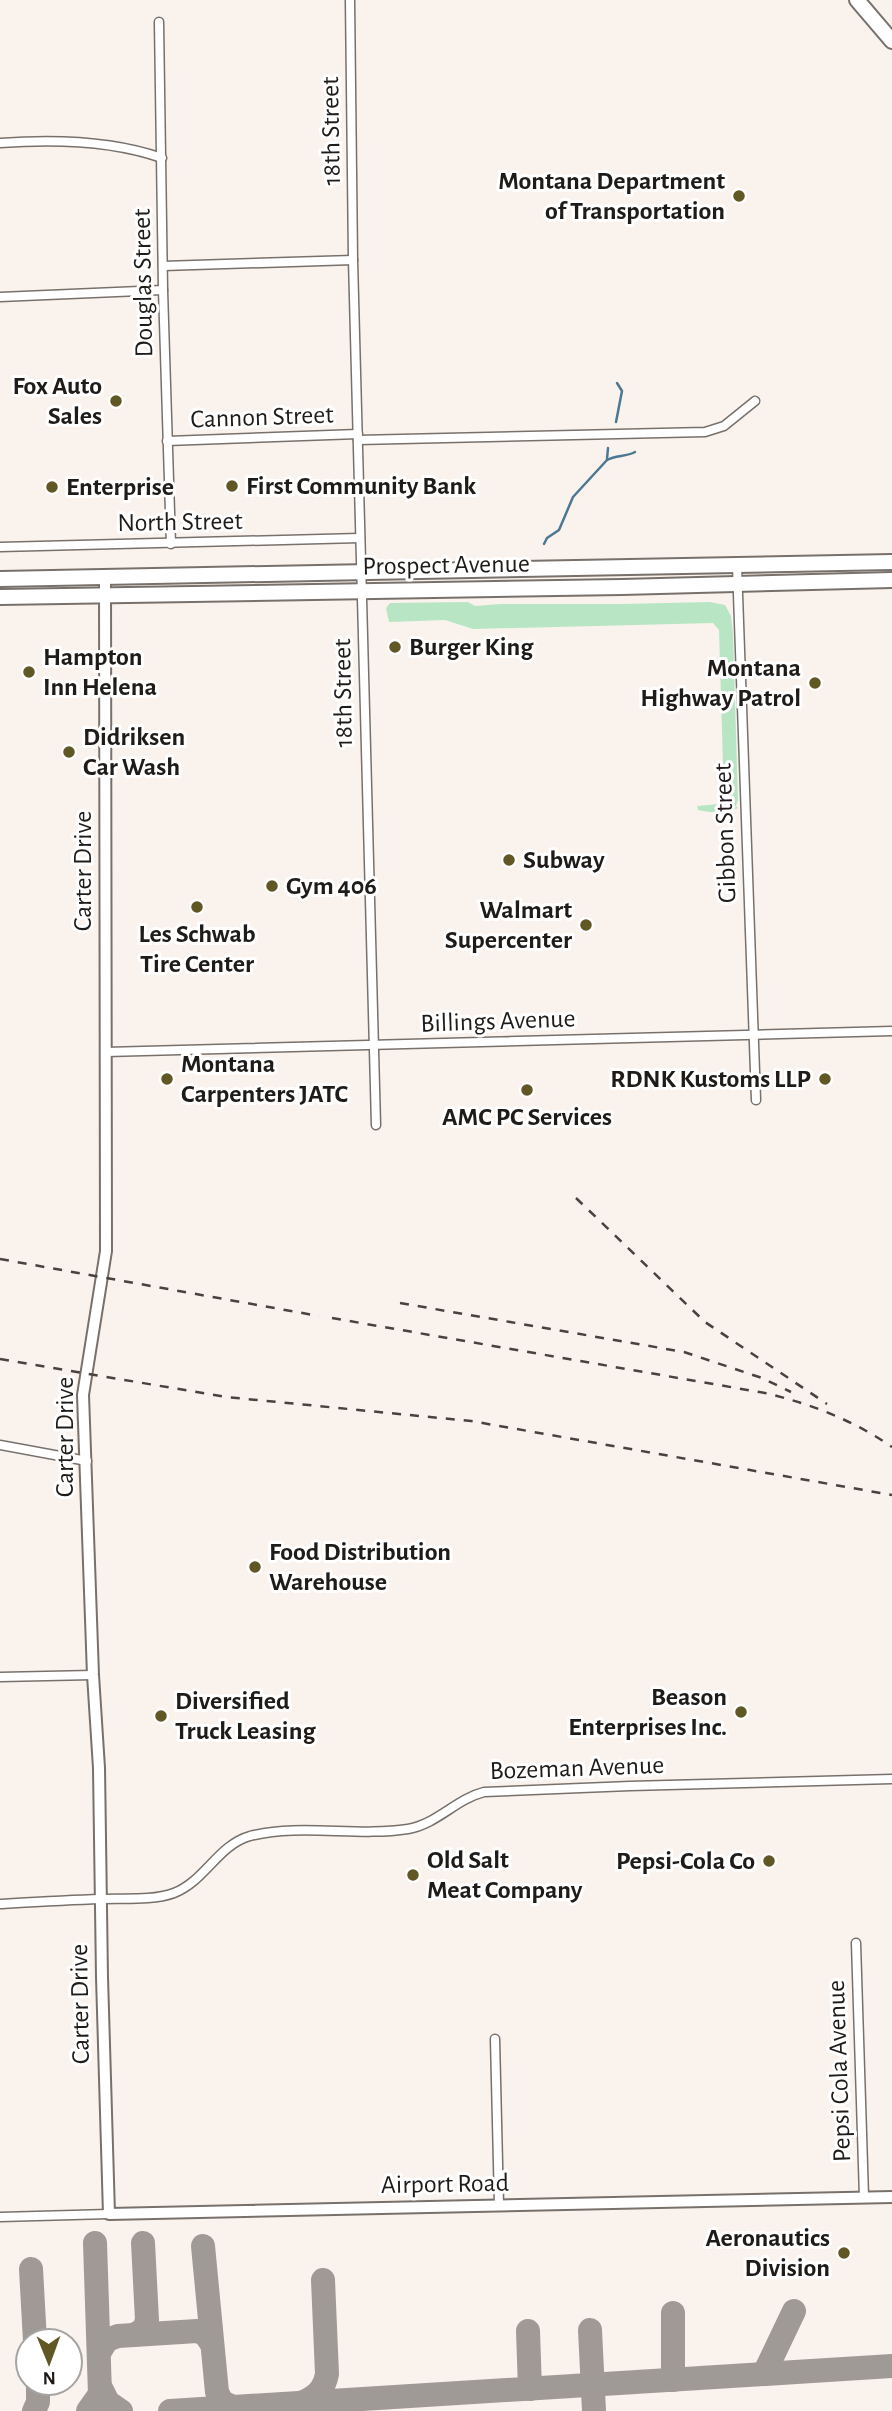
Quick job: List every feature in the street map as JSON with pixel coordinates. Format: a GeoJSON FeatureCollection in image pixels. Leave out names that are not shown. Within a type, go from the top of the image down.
{"type":"FeatureCollection","features":[{"type":"Feature","properties":{"kind":"highway"},"geometry":{"type":"LineString","coordinates":[[857,0],[892,41]]}},
{"type":"Feature","properties":{"kind":"highway"},"geometry":{"type":"LineString","coordinates":[[863,0],[892,27]]}},
{"type":"Feature","properties":{"kind":"highway","name":"Prospect Avenue"},"geometry":{"type":"LineString","coordinates":[[0,579],[892,562]]}},
{"type":"Feature","properties":{"kind":"highway","name":"Prospect Avenue"},"geometry":{"type":"LineString","coordinates":[[0,597],[892,582]]}},
{"type":"Feature","properties":{"kind":"street","name":"18th Street"},"geometry":{"type":"LineString","coordinates":[[350,0],[360,538],[376,1125]]}},
{"type":"Feature","properties":{"kind":"street","name":"Douglas Street"},"geometry":{"type":"LineString","coordinates":[[159,22],[163,290],[171,544]]}},
{"type":"Feature","properties":{"kind":"street"},"geometry":{"type":"LineString","coordinates":[[0,143],[44,140],[77,143],[137,149],[162,158]]}},
{"type":"Feature","properties":{"kind":"street"},"geometry":{"type":"LineString","coordinates":[[163,266],[354,260]]}},
{"type":"Feature","properties":{"kind":"street"},"geometry":{"type":"LineString","coordinates":[[0,297],[163,290]]}},
{"type":"Feature","properties":{"kind":"street","name":"Cannon Street"},"geometry":{"type":"LineString","coordinates":[[167,441],[705,432],[724,426],[755,401]]}},
{"type":"Feature","properties":{"kind":"street","name":"North Street"},"geometry":{"type":"LineString","coordinates":[[0,548],[360,538]]}},
{"type":"Feature","properties":{"kind":"street","name":"Gibbon Street"},"geometry":{"type":"LineString","coordinates":[[737,566],[755,1100]]}},
{"type":"Feature","properties":{"kind":"street","name":"Carter Drive"},"geometry":{"type":"LineString","coordinates":[[106,577],[106,1251],[83,1395],[99,1768],[109,2214]]}},
{"type":"Feature","properties":{"kind":"street","name":"Billings Avenue"},"geometry":{"type":"LineString","coordinates":[[106,1052],[892,1031]]}},
{"type":"Feature","properties":{"kind":"street"},"geometry":{"type":"LineString","coordinates":[[0,1445],[87,1461]]}},
{"type":"Feature","properties":{"kind":"street"},"geometry":{"type":"LineString","coordinates":[[0,1677],[93,1675]]}},
{"type":"Feature","properties":{"kind":"street","name":"Bozeman Avenue"},"geometry":{"type":"LineString","coordinates":[[0,1904],[146,1898],[172,1894],[203,1875],[234,1843],[246,1838],[288,1831],[410,1828],[432,1821],[467,1796],[484,1792],[892,1779]]}},
{"type":"Feature","properties":{"kind":"street","name":"Pepsi Cola Avenue"},"geometry":{"type":"LineString","coordinates":[[856,1943],[864,2197]]}},
{"type":"Feature","properties":{"kind":"street"},"geometry":{"type":"LineString","coordinates":[[495,2039],[499,2205]]}},
{"type":"Feature","properties":{"kind":"street","name":"Airport Road"},"geometry":{"type":"LineString","coordinates":[[0,2217],[892,2197]]}},
{"type":"Feature","properties":{"kind":"green space"},"geometry":{"type":"Polygon","coordinates":[[[468,602],[475,606],[710,602],[725,605],[731,616],[733,634],[738,808],[713,812],[698,810],[697,806],[719,804],[724,798],[719,630],[713,623],[473,629],[445,620],[389,622],[386,608],[390,603],[468,602]]]}},
{"type":"Feature","properties":{"kind":"waterway"},"geometry":{"type":"LineString","coordinates":[[616,422],[622,391],[617,383]]}},
{"type":"Feature","properties":{"kind":"waterway"},"geometry":{"type":"LineString","coordinates":[[607,459],[608,448]]}},
{"type":"Feature","properties":{"kind":"waterway"},"geometry":{"type":"LineString","coordinates":[[544,544],[547,538],[559,530],[573,497],[607,460],[635,452]]}},
{"type":"Feature","properties":{"kind":"taxiway"},"geometry":{"type":"LineString","coordinates":[[88,2411],[100,2394],[95,2243]]}},
{"type":"Feature","properties":{"kind":"taxiway"},"geometry":{"type":"LineString","coordinates":[[134,2335],[144,2329],[147,2320],[143,2243]]}},
{"type":"Feature","properties":{"kind":"taxiway"},"geometry":{"type":"LineString","coordinates":[[203,2246],[217,2392],[222,2402],[233,2407]]}},
{"type":"Feature","properties":{"kind":"taxiway"},"geometry":{"type":"LineString","coordinates":[[31,2269],[34,2327]]}},
{"type":"Feature","properties":{"kind":"taxiway"},"geometry":{"type":"LineString","coordinates":[[301,2403],[319,2392],[327,2374],[323,2280]]}},
{"type":"Feature","properties":{"kind":"taxiway"},"geometry":{"type":"LineString","coordinates":[[764,2374],[794,2311]]}},
{"type":"Feature","properties":{"kind":"taxiway"},"geometry":{"type":"LineString","coordinates":[[673,2313],[673,2380]]}},
{"type":"Feature","properties":{"kind":"taxiway"},"geometry":{"type":"LineString","coordinates":[[590,2330],[594,2411]]}},
{"type":"Feature","properties":{"kind":"taxiway"},"geometry":{"type":"LineString","coordinates":[[99,2353],[107,2340],[118,2336],[197,2331],[205,2334],[212,2344]]}},
{"type":"Feature","properties":{"kind":"taxiway"},"geometry":{"type":"LineString","coordinates":[[528,2331],[530,2389]]}},
{"type":"Feature","properties":{"kind":"taxiway"},"geometry":{"type":"LineString","coordinates":[[170,2411],[892,2366]]}},
{"type":"Feature","properties":{"kind":"taxiway"},"geometry":{"type":"LineString","coordinates":[[100,2386],[108,2402],[121,2411]]}},
{"type":"Feature","properties":{"kind":"taxiway"},"geometry":{"type":"LineString","coordinates":[[34,2411],[38,2397]]}},
{"type":"Feature","properties":{"kind":"railway"},"geometry":{"type":"LineString","coordinates":[[576,1198],[705,1322],[827,1404]]}},
{"type":"Feature","properties":{"kind":"railway"},"geometry":{"type":"LineString","coordinates":[[0,1259],[319,1316]]}},
{"type":"Feature","properties":{"kind":"railway"},"geometry":{"type":"LineString","coordinates":[[400,1303],[684,1352],[762,1378],[791,1392]]}},
{"type":"Feature","properties":{"kind":"railway"},"geometry":{"type":"LineString","coordinates":[[332,1318],[765,1393],[831,1414],[892,1447]]}},
{"type":"Feature","properties":{"kind":"railway"},"geometry":{"type":"LineString","coordinates":[[0,1359],[226,1397],[471,1421],[892,1495]]}},
{"type":"Feature","properties":{"kind":"place","name":"Montana Department of Transportation"},"geometry":{"type":"Point","coordinates":[739,196]}},
{"type":"Feature","properties":{"kind":"place","name":"Fox Auto Sales"},"geometry":{"type":"Point","coordinates":[116,401]}},
{"type":"Feature","properties":{"kind":"place","name":"First Community Bank"},"geometry":{"type":"Point","coordinates":[232,486]}},
{"type":"Feature","properties":{"kind":"place","name":"Enterprise"},"geometry":{"type":"Point","coordinates":[52,487]}},
{"type":"Feature","properties":{"kind":"place","name":"Burger King"},"geometry":{"type":"Point","coordinates":[395,647]}},
{"type":"Feature","properties":{"kind":"place","name":"Hampton Inn Helena"},"geometry":{"type":"Point","coordinates":[29,672]}},
{"type":"Feature","properties":{"kind":"place","name":"Montana Highway Patrol"},"geometry":{"type":"Point","coordinates":[815,683]}},
{"type":"Feature","properties":{"kind":"place","name":"Didriksen Car Wash"},"geometry":{"type":"Point","coordinates":[69,752]}},
{"type":"Feature","properties":{"kind":"place","name":"Subway"},"geometry":{"type":"Point","coordinates":[509,860]}},
{"type":"Feature","properties":{"kind":"place","name":"Gym 406"},"geometry":{"type":"Point","coordinates":[272,886]}},
{"type":"Feature","properties":{"kind":"place","name":"Les Schwab Tire Center"},"geometry":{"type":"Point","coordinates":[197,907]}},
{"type":"Feature","properties":{"kind":"place","name":"Walmart Supercenter"},"geometry":{"type":"Point","coordinates":[586,925]}},
{"type":"Feature","properties":{"kind":"place","name":"Montana Carpenters JATC"},"geometry":{"type":"Point","coordinates":[167,1079]}},
{"type":"Feature","properties":{"kind":"place","name":"RDNK Kustoms LLP"},"geometry":{"type":"Point","coordinates":[825,1079]}},
{"type":"Feature","properties":{"kind":"place","name":"AMC PC Services"},"geometry":{"type":"Point","coordinates":[527,1090]}},
{"type":"Feature","properties":{"kind":"place","name":"Food Distribution Warehouse"},"geometry":{"type":"Point","coordinates":[255,1567]}},
{"type":"Feature","properties":{"kind":"place","name":"Beason Enterprises Inc."},"geometry":{"type":"Point","coordinates":[741,1712]}},
{"type":"Feature","properties":{"kind":"place","name":"Diversified Truck Leasing"},"geometry":{"type":"Point","coordinates":[161,1716]}},
{"type":"Feature","properties":{"kind":"place","name":"Pepsi-Cola Co"},"geometry":{"type":"Point","coordinates":[769,1861]}},
{"type":"Feature","properties":{"kind":"place","name":"Old Salt Meat Company"},"geometry":{"type":"Point","coordinates":[413,1875]}},
{"type":"Feature","properties":{"kind":"place","name":"Aeronautics Division"},"geometry":{"type":"Point","coordinates":[844,2253]}}]}
